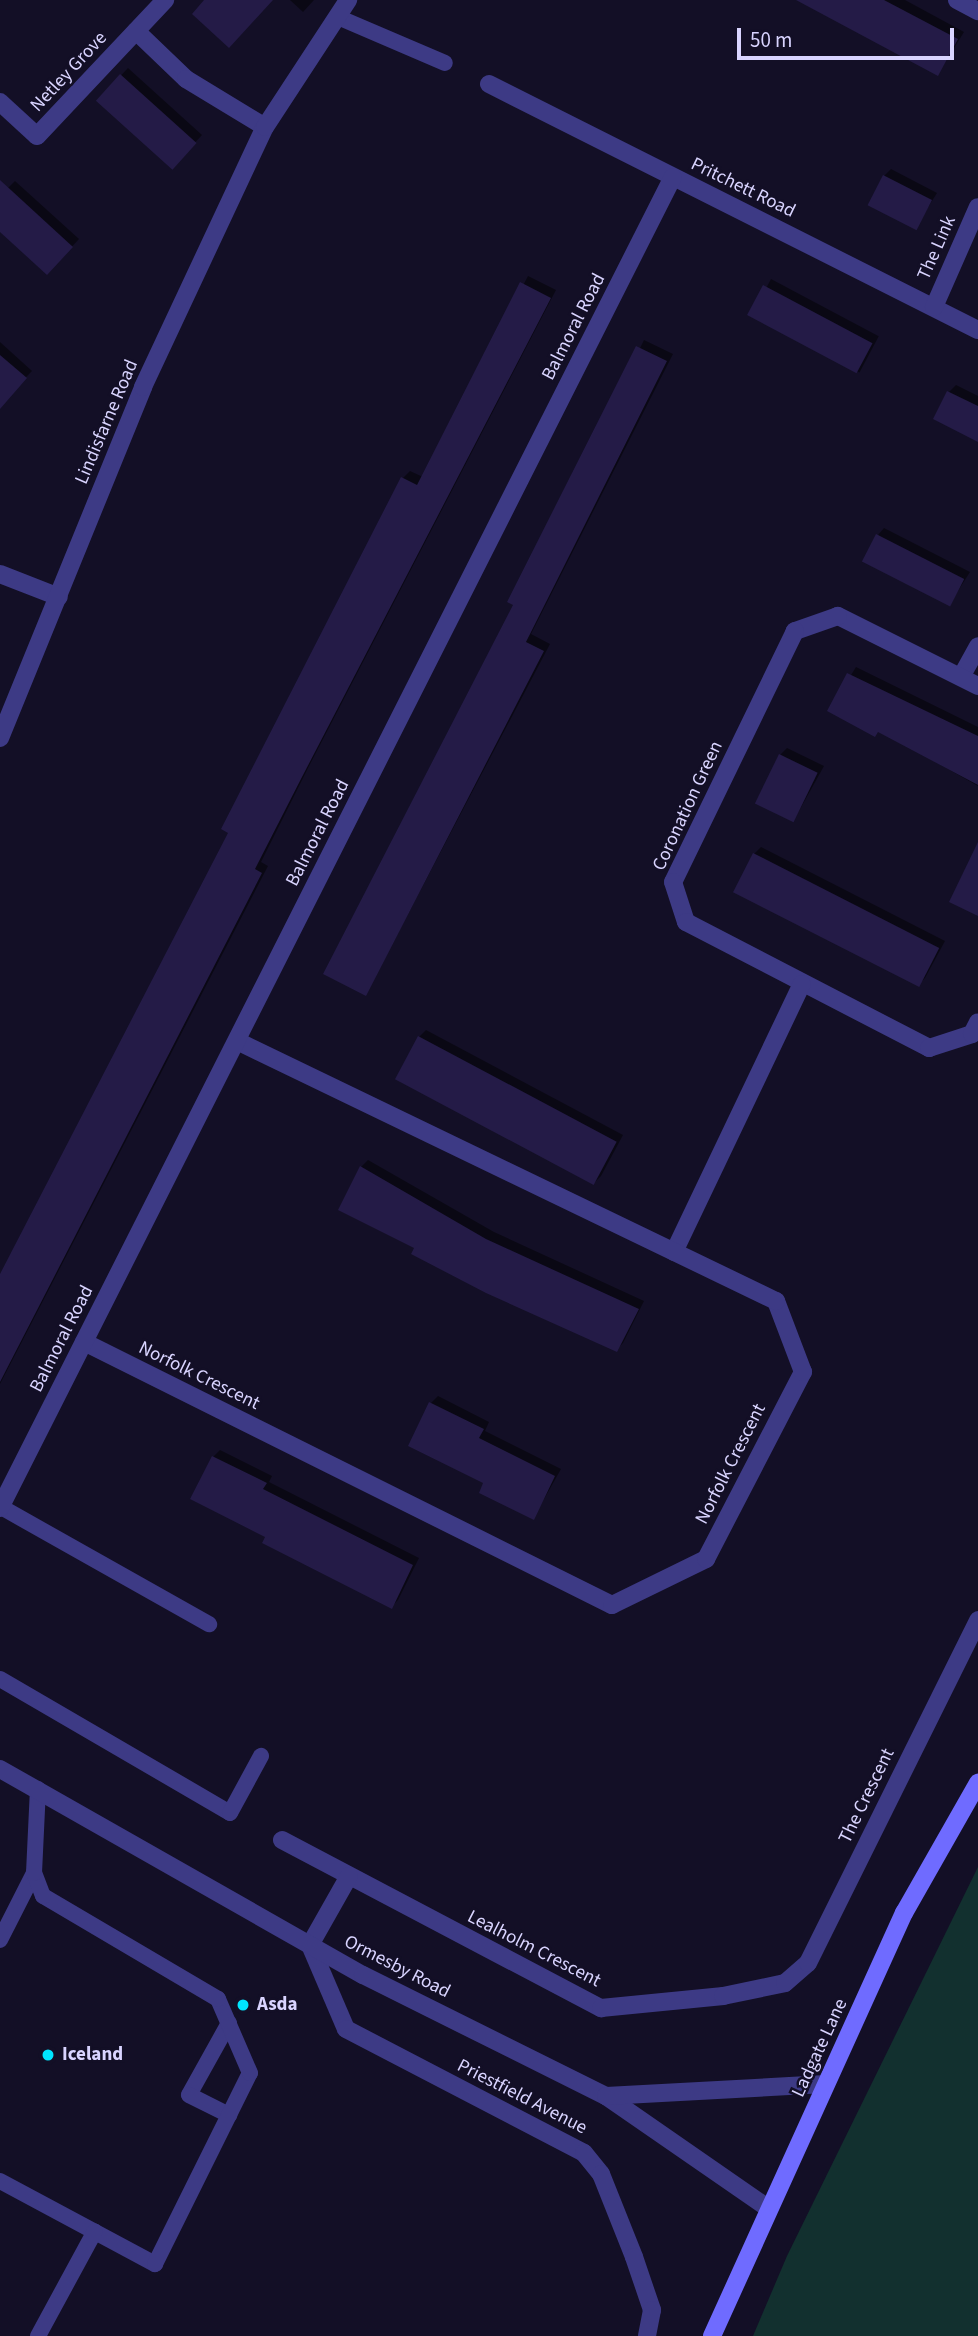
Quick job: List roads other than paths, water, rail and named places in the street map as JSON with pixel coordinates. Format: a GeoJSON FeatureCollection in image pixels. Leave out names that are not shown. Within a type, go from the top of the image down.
{"type":"FeatureCollection","features":[{"type":"Feature","properties":{"kind":"main road","name":"Ladgate Lane"},"geometry":{"type":"LineString","coordinates":[[712,2336],[904,1913],[978,1783]]}},
{"type":"Feature","properties":{"kind":"street","name":"Netley Grove"},"geometry":{"type":"LineString","coordinates":[[0,102],[37,136],[165,0]]}},
{"type":"Feature","properties":{"kind":"street","name":"Lindisfarne Road"},"geometry":{"type":"LineString","coordinates":[[0,738],[143,387],[265,127],[340,18],[348,0]]}},
{"type":"Feature","properties":{"kind":"street"},"geometry":{"type":"LineString","coordinates":[[957,0],[978,11]]}},
{"type":"Feature","properties":{"kind":"street","name":"Netley Grove"},"geometry":{"type":"LineString","coordinates":[[136,31],[186,79],[265,127]]}},
{"type":"Feature","properties":{"kind":"street","name":"Pritchett Road"},"geometry":{"type":"LineString","coordinates":[[489,84],[978,330]]}},
{"type":"Feature","properties":{"kind":"street","name":"Balmoral Road"},"geometry":{"type":"LineString","coordinates":[[0,1507],[673,177]]}},
{"type":"Feature","properties":{"kind":"street","name":"The Link"},"geometry":{"type":"LineString","coordinates":[[934,307],[978,207]]}},
{"type":"Feature","properties":{"kind":"street"},"geometry":{"type":"LineString","coordinates":[[0,574],[59,597]]}},
{"type":"Feature","properties":{"kind":"street","name":"Coronation Green"},"geometry":{"type":"LineString","coordinates":[[978,686],[838,616],[795,631],[673,882],[686,922],[929,1048],[972,1034],[978,1022]]}},
{"type":"Feature","properties":{"kind":"street"},"geometry":{"type":"LineString","coordinates":[[961,677],[978,646]]}},
{"type":"Feature","properties":{"kind":"street"},"geometry":{"type":"LineString","coordinates":[[674,1252],[802,984]]}},
{"type":"Feature","properties":{"kind":"street","name":"Norfolk Crescent"},"geometry":{"type":"LineString","coordinates":[[84,1342],[612,1605],[706,1559],[803,1372],[776,1301],[237,1041]]}},
{"type":"Feature","properties":{"kind":"street","name":"The Crescent"},"geometry":{"type":"LineString","coordinates":[[785,1983],[808,1963],[978,1620]]}},
{"type":"Feature","properties":{"kind":"street","name":"Ormesby Road"},"geometry":{"type":"LineString","coordinates":[[0,1769],[310,1945],[606,2096],[769,2209]]}},
{"type":"Feature","properties":{"kind":"street","name":"Lealholm Crescent"},"geometry":{"type":"LineString","coordinates":[[282,1840],[601,2008],[723,1996],[785,1983]]}},
{"type":"Feature","properties":{"kind":"street"},"geometry":{"type":"LineString","coordinates":[[310,1945],[349,1876]]}},
{"type":"Feature","properties":{"kind":"street","name":"Priestfield Avenue"},"geometry":{"type":"LineString","coordinates":[[310,1945],[346,2029],[584,2152],[601,2174],[634,2257],[652,2310],[647,2336]]}},
{"type":"Feature","properties":{"kind":"street"},"geometry":{"type":"LineString","coordinates":[[606,2096],[826,2084]]}},
{"type":"Feature","properties":{"kind":"lane"},"geometry":{"type":"LineString","coordinates":[[340,18],[444,63]]}},
{"type":"Feature","properties":{"kind":"lane"},"geometry":{"type":"LineString","coordinates":[[0,1507],[209,1624]]}},
{"type":"Feature","properties":{"kind":"lane"},"geometry":{"type":"LineString","coordinates":[[0,1679],[230,1813],[261,1756]]}},
{"type":"Feature","properties":{"kind":"lane"},"geometry":{"type":"LineString","coordinates":[[0,2181],[155,2264],[250,2073],[218,1999],[43,1896],[34,1873],[38,1789]]}},
{"type":"Feature","properties":{"kind":"lane"},"geometry":{"type":"LineString","coordinates":[[0,1940],[34,1873]]}},
{"type":"Feature","properties":{"kind":"lane"},"geometry":{"type":"LineString","coordinates":[[229,2023],[189,2095],[229,2115]]}},
{"type":"Feature","properties":{"kind":"lane"},"geometry":{"type":"LineString","coordinates":[[38,2336],[95,2231]]}},
{"type":"Feature","properties":{"kind":"place","name":"Asda"},"geometry":{"type":"Point","coordinates":[243,2005]}},
{"type":"Feature","properties":{"kind":"place","name":"Iceland"},"geometry":{"type":"Point","coordinates":[48,2055]}}]}
